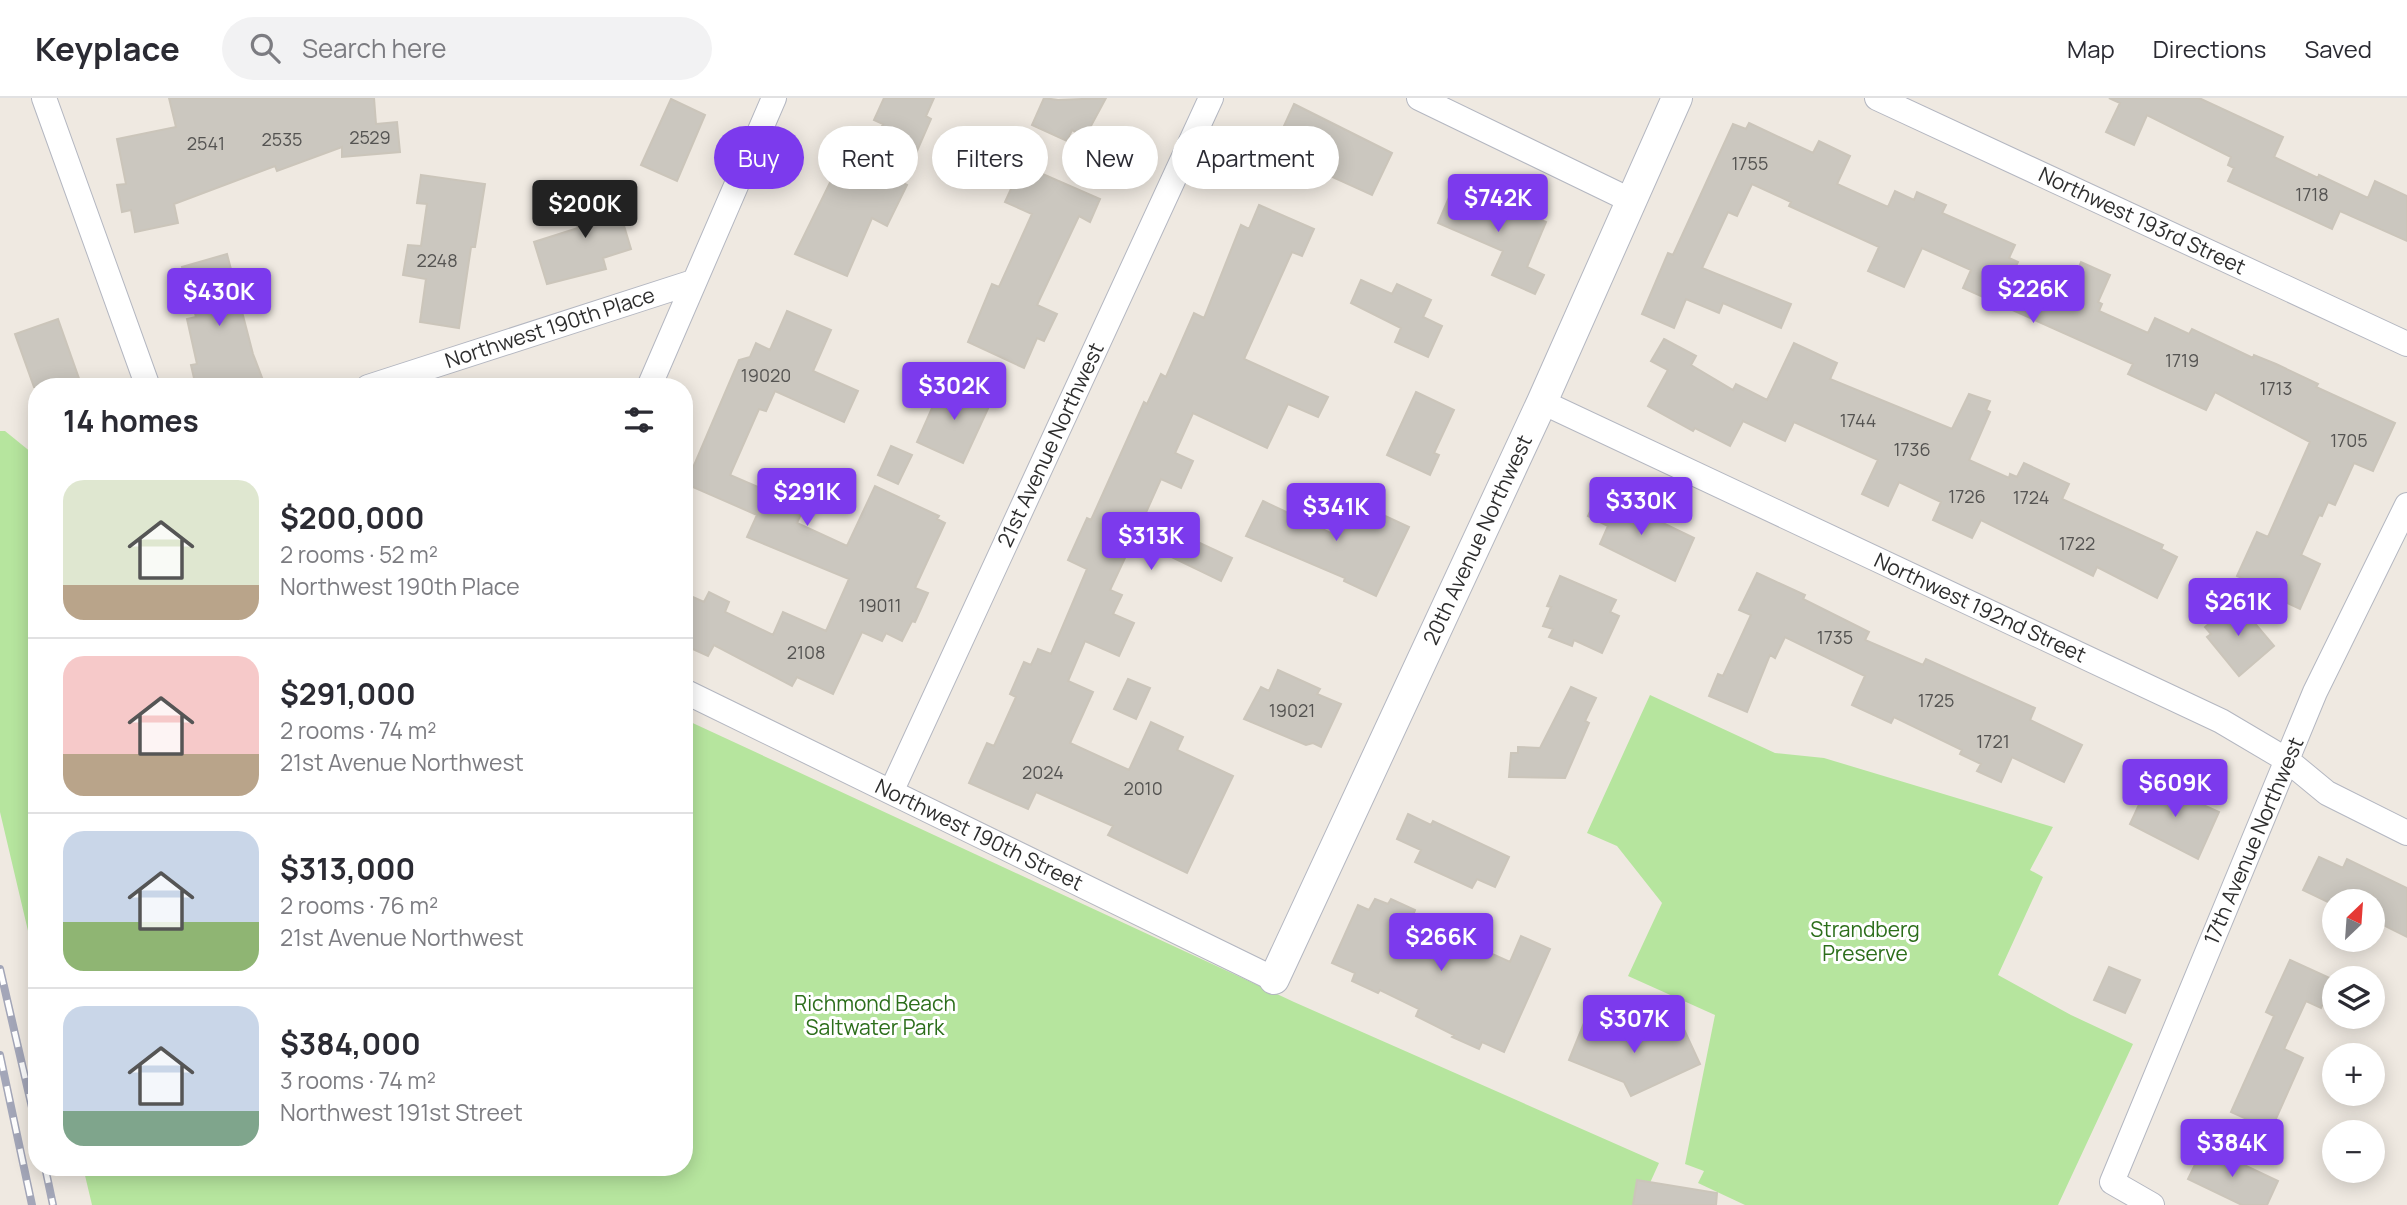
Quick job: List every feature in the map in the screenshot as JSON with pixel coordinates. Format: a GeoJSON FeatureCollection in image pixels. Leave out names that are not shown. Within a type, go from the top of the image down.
{"type":"FeatureCollection","features":[{"type":"Feature","properties":{"kind":"street"},"geometry":{"type":"LineString","coordinates":[[44,98],[145,378]]}},
{"type":"Feature","properties":{"kind":"street"},"geometry":{"type":"LineString","coordinates":[[653,378],[774,98]]}},
{"type":"Feature","properties":{"kind":"street","name":"21st Avenue Northwest"},"geometry":{"type":"LineString","coordinates":[[891,792],[1211,98]]}},
{"type":"Feature","properties":{"kind":"street"},"geometry":{"type":"LineString","coordinates":[[1419,98],[1632,201]]}},
{"type":"Feature","properties":{"kind":"street","name":"20th Avenue Northwest"},"geometry":{"type":"LineString","coordinates":[[1275,979],[1542,402],[1677,98]]}},
{"type":"Feature","properties":{"kind":"street","name":"Northwest 193rd Street"},"geometry":{"type":"LineString","coordinates":[[1877,98],[2407,344]]}},
{"type":"Feature","properties":{"kind":"street","name":"Northwest 190th Place"},"geometry":{"type":"LineString","coordinates":[[396,378],[692,282]]}},
{"type":"Feature","properties":{"kind":"street","name":"Northwest 192nd Street"},"geometry":{"type":"LineString","coordinates":[[1542,402],[2221,721],[2287,760],[2327,793],[2407,832]]}},
{"type":"Feature","properties":{"kind":"street","name":"17th Avenue Northwest"},"geometry":{"type":"LineString","coordinates":[[2152,1205],[2112,1182],[2315,692],[2407,505]]}},
{"type":"Feature","properties":{"kind":"street","name":"Northwest 190th Street"},"geometry":{"type":"LineString","coordinates":[[693,695],[1275,979]]}},
{"type":"Feature","properties":{"kind":"green space"},"geometry":{"type":"Polygon","coordinates":[[[0,431],[5,431],[28,450],[28,931],[0,812],[0,431]]]}},
{"type":"Feature","properties":{"kind":"green space","name":"Strandberg Preserve"},"geometry":{"type":"Polygon","coordinates":[[[1650,695],[1775,753],[1824,758],[2053,827],[2030,870],[2043,877],[1998,975],[2071,1015],[2133,1044],[2058,1205],[1745,1205],[1698,1183],[1704,1171],[1685,1164],[1715,1015],[1628,976],[1662,903],[1617,846],[1587,833],[1650,695]]]}},
{"type":"Feature","properties":{"kind":"green space","name":"Richmond Beach Saltwater Park"},"geometry":{"type":"Polygon","coordinates":[[[693,723],[1294,1002],[1659,1163],[1640,1205],[92,1205],[85,1176],[693,1176],[693,723]]]}},
{"type":"Feature","properties":{"kind":"building"},"geometry":{"type":"Polygon","coordinates":[[[169,98],[374,98],[376,124],[397,122],[400,152],[342,157],[342,147],[277,171],[275,166],[174,204],[178,223],[135,232],[131,210],[122,212],[117,185],[126,184],[117,139],[176,127],[169,98]]]}},
{"type":"Feature","properties":{"kind":"building"},"geometry":{"type":"Polygon","coordinates":[[[884,98],[934,98],[926,116],[931,119],[918,149],[918,126],[882,126],[883,124],[874,120],[884,98]]]}},
{"type":"Feature","properties":{"kind":"building"},"geometry":{"type":"Polygon","coordinates":[[[1044,98],[1106,98],[1091,126],[1062,126],[1062,139],[1048,132],[1048,126],[1032,125],[1044,98]]]}},
{"type":"Feature","properties":{"kind":"building"},"geometry":{"type":"Polygon","coordinates":[[[2109,98],[2199,98],[2283,137],[2274,157],[2318,178],[2319,175],[2368,198],[2375,181],[2407,196],[2407,241],[2340,211],[2332,229],[2228,181],[2234,168],[2228,165],[2231,157],[2147,115],[2134,145],[2106,132],[2120,103],[2109,98]]]}},
{"type":"Feature","properties":{"kind":"building"},"geometry":{"type":"Polygon","coordinates":[[[671,99],[705,115],[677,181],[641,165],[671,99]]]}},
{"type":"Feature","properties":{"kind":"building"},"geometry":{"type":"Polygon","coordinates":[[[1294,104],[1338,126],[1284,126],[1294,104]]]}},
{"type":"Feature","properties":{"kind":"building"},"geometry":{"type":"Polygon","coordinates":[[[1749,123],[1813,153],[1819,141],[1850,156],[1837,184],[1888,207],[1895,191],[1914,200],[1917,192],[1946,205],[1942,213],[2015,245],[2009,258],[2018,262],[2015,268],[2068,292],[2081,262],[2110,275],[2098,302],[2102,304],[2099,311],[2148,333],[2155,318],[2189,334],[2192,329],[2253,358],[2254,355],[2276,364],[2318,384],[2316,387],[2395,423],[2373,471],[2354,463],[2335,505],[2328,502],[2322,516],[2319,515],[2301,555],[2320,564],[2300,609],[2253,587],[2256,584],[2237,576],[2257,532],[2268,537],[2310,442],[2215,392],[2206,410],[2128,374],[2133,364],[1963,288],[1971,270],[1922,248],[1904,287],[1868,271],[1879,247],[1789,206],[1791,202],[1752,184],[1737,216],[1728,212],[1702,268],[1791,304],[1781,328],[1723,303],[1719,313],[1686,299],[1674,328],[1642,314],[1668,253],[1673,255],[1733,124],[1746,129],[1749,123]]]}},
{"type":"Feature","properties":{"kind":"building"},"geometry":{"type":"Polygon","coordinates":[[[1339,126],[1392,153],[1372,195],[1339,180],[1339,126]]]}},
{"type":"Feature","properties":{"kind":"building"},"geometry":{"type":"Polygon","coordinates":[[[421,175],[485,184],[475,247],[471,247],[459,328],[420,322],[426,279],[403,275],[408,245],[421,246],[427,204],[417,203],[421,175]]]}},
{"type":"Feature","properties":{"kind":"building"},"geometry":{"type":"Polygon","coordinates":[[[1048,176],[1062,182],[1062,189],[1077,189],[1100,199],[1090,222],[1079,216],[1037,305],[1057,314],[1044,341],[1037,338],[1024,368],[968,342],[992,284],[999,287],[1032,214],[1005,202],[1011,189],[1048,189],[1048,176]]]}},
{"type":"Feature","properties":{"kind":"building"},"geometry":{"type":"Polygon","coordinates":[[[1453,188],[1482,200],[1484,195],[1546,222],[1527,267],[1544,275],[1535,294],[1492,275],[1503,251],[1438,223],[1453,188]]]}},
{"type":"Feature","properties":{"kind":"building"},"geometry":{"type":"Polygon","coordinates":[[[613,189],[631,249],[603,258],[606,269],[547,284],[534,242],[578,228],[570,202],[613,189]]]}},
{"type":"Feature","properties":{"kind":"building"},"geometry":{"type":"Polygon","coordinates":[[[827,189],[905,189],[887,226],[872,218],[847,276],[795,254],[827,189]]]}},
{"type":"Feature","properties":{"kind":"building"},"geometry":{"type":"Polygon","coordinates":[[[1259,205],[1314,229],[1302,256],[1292,252],[1244,359],[1328,397],[1318,417],[1288,404],[1267,448],[1193,413],[1175,453],[1193,461],[1181,488],[1161,479],[1144,517],[1232,558],[1221,581],[1153,548],[1151,554],[1131,545],[1110,590],[1122,595],[1113,614],[1134,623],[1119,656],[1085,641],[1068,681],[1093,692],[1070,743],[1129,770],[1151,722],[1183,737],[1177,750],[1233,776],[1187,873],[1108,835],[1113,826],[1036,792],[1028,809],[969,783],[987,743],[994,746],[1016,697],[1010,694],[1024,662],[1031,665],[1038,649],[1051,654],[1087,569],[1068,560],[1087,518],[1091,520],[1144,402],[1147,404],[1161,374],[1166,377],[1194,313],[1204,318],[1241,225],[1249,229],[1259,205]]]}},
{"type":"Feature","properties":{"kind":"building"},"geometry":{"type":"Polygon","coordinates":[[[227,254],[253,354],[262,378],[194,378],[191,365],[197,364],[187,319],[196,317],[182,267],[227,254]]]}},
{"type":"Feature","properties":{"kind":"building"},"geometry":{"type":"Polygon","coordinates":[[[1361,280],[1392,294],[1397,284],[1431,300],[1423,317],[1442,326],[1428,357],[1395,342],[1401,328],[1351,303],[1361,280]]]}},
{"type":"Feature","properties":{"kind":"building"},"geometry":{"type":"Polygon","coordinates":[[[787,311],[831,330],[813,371],[858,391],[844,422],[775,391],[766,411],[759,409],[730,475],[804,507],[797,523],[847,546],[875,486],[939,516],[937,519],[945,523],[915,588],[928,593],[915,622],[912,621],[902,641],[886,633],[882,641],[862,632],[833,694],[797,677],[792,686],[714,645],[708,656],[693,649],[693,597],[704,602],[709,592],[729,602],[725,612],[773,635],[783,612],[826,631],[849,579],[747,537],[757,515],[693,487],[693,468],[739,360],[750,357],[756,343],[770,350],[787,311]]]}},
{"type":"Feature","properties":{"kind":"building"},"geometry":{"type":"Polygon","coordinates":[[[58,319],[79,378],[31,378],[15,334],[58,319]]]}},
{"type":"Feature","properties":{"kind":"building"},"geometry":{"type":"Polygon","coordinates":[[[1664,339],[1696,356],[1691,365],[1733,390],[1736,384],[1767,400],[1794,343],[1837,363],[1830,379],[1952,429],[1969,394],[1990,401],[1986,410],[1990,412],[1969,460],[2009,478],[2010,474],[2017,477],[2024,463],[2069,484],[2062,499],[2163,545],[2161,549],[2177,557],[2157,598],[2097,567],[2093,576],[1981,520],[1972,538],[1933,520],[1941,502],[1899,482],[1888,506],[1862,494],[1878,460],[1794,422],[1785,441],[1743,421],[1730,446],[1695,428],[1693,431],[1648,406],[1668,370],[1651,361],[1664,339]]]}},
{"type":"Feature","properties":{"kind":"building"},"geometry":{"type":"Polygon","coordinates":[[[944,381],[991,402],[963,463],[917,442],[944,381]]]}},
{"type":"Feature","properties":{"kind":"building"},"geometry":{"type":"Polygon","coordinates":[[[1416,392],[1454,410],[1434,453],[1439,455],[1430,475],[1387,455],[1416,392]]]}},
{"type":"Feature","properties":{"kind":"building"},"geometry":{"type":"Polygon","coordinates":[[[891,446],[912,455],[898,484],[878,475],[891,446]]]}},
{"type":"Feature","properties":{"kind":"building"},"geometry":{"type":"Polygon","coordinates":[[[1599,492],[1694,538],[1675,581],[1600,544],[1608,526],[1588,516],[1599,492]]]}},
{"type":"Feature","properties":{"kind":"building"},"geometry":{"type":"Polygon","coordinates":[[[1263,501],[1337,536],[1353,501],[1409,527],[1376,596],[1344,581],[1345,578],[1246,536],[1263,501]]]}},
{"type":"Feature","properties":{"kind":"building"},"geometry":{"type":"Polygon","coordinates":[[[1757,573],[1805,595],[1803,599],[1869,632],[1865,640],[1923,665],[1926,659],[2035,708],[2030,720],[2082,745],[2064,782],[2012,757],[2001,782],[1977,771],[1981,764],[1960,754],[1962,750],[1894,717],[1891,723],[1852,705],[1865,676],[1785,637],[1775,658],[1770,655],[1747,712],[1709,696],[1718,674],[1723,676],[1751,615],[1739,610],[1757,573]]]}},
{"type":"Feature","properties":{"kind":"building"},"geometry":{"type":"Polygon","coordinates":[[[1560,576],[1616,600],[1610,612],[1619,616],[1602,653],[1574,640],[1572,646],[1549,637],[1553,629],[1543,626],[1551,607],[1547,606],[1560,576]]]}},
{"type":"Feature","properties":{"kind":"building"},"geometry":{"type":"Polygon","coordinates":[[[2236,601],[2274,646],[2239,676],[2207,637],[2211,634],[2205,627],[2236,601]]]}},
{"type":"Feature","properties":{"kind":"building"},"geometry":{"type":"Polygon","coordinates":[[[1278,670],[1320,689],[1317,694],[1341,704],[1321,747],[1313,743],[1306,745],[1244,719],[1261,687],[1269,691],[1278,670]]]}},
{"type":"Feature","properties":{"kind":"building"},"geometry":{"type":"Polygon","coordinates":[[[1128,679],[1150,688],[1136,719],[1114,709],[1128,679]]]}},
{"type":"Feature","properties":{"kind":"building"},"geometry":{"type":"Polygon","coordinates":[[[1571,687],[1596,698],[1585,721],[1589,723],[1565,778],[1509,777],[1511,753],[1518,753],[1518,747],[1540,748],[1571,687]]]}},
{"type":"Feature","properties":{"kind":"building"},"geometry":{"type":"Polygon","coordinates":[[[2150,781],[2219,812],[2198,859],[2130,824],[2150,781]]]}},
{"type":"Feature","properties":{"kind":"building"},"geometry":{"type":"Polygon","coordinates":[[[1408,814],[1431,825],[1433,821],[1509,857],[1495,887],[1477,879],[1472,888],[1415,862],[1421,850],[1397,839],[1408,814]]]}},
{"type":"Feature","properties":{"kind":"building"},"geometry":{"type":"Polygon","coordinates":[[[2319,857],[2343,868],[2347,859],[2407,888],[2407,937],[2385,926],[2385,889],[2322,889],[2322,899],[2303,890],[2319,857]]]}},
{"type":"Feature","properties":{"kind":"building"},"geometry":{"type":"Polygon","coordinates":[[[1375,899],[1388,904],[1391,899],[1415,910],[1412,918],[1510,962],[1521,936],[1550,949],[1504,1052],[1482,1042],[1479,1049],[1452,1037],[1454,1035],[1416,1016],[1419,1009],[1380,990],[1378,993],[1352,981],[1355,973],[1332,963],[1358,905],[1369,910],[1375,899]]]}},
{"type":"Feature","properties":{"kind":"building"},"geometry":{"type":"Polygon","coordinates":[[[2290,960],[2322,975],[2321,1008],[2306,1001],[2284,1049],[2303,1058],[2271,1130],[2231,1112],[2274,1016],[2266,1012],[2290,960]]]}},
{"type":"Feature","properties":{"kind":"building"},"geometry":{"type":"Polygon","coordinates":[[[2109,967],[2140,980],[2125,1013],[2094,1000],[2109,967]]]}},
{"type":"Feature","properties":{"kind":"building"},"geometry":{"type":"Polygon","coordinates":[[[1586,1018],[1647,1041],[1682,1025],[1700,1064],[1631,1096],[1624,1082],[1569,1060],[1586,1018]]]}},
{"type":"Feature","properties":{"kind":"building"},"geometry":{"type":"Polygon","coordinates":[[[2204,1146],[2278,1181],[2267,1205],[2242,1205],[2188,1179],[2204,1146]]]}},
{"type":"Feature","properties":{"kind":"building"},"geometry":{"type":"Polygon","coordinates":[[[1637,1180],[1717,1193],[1716,1205],[1633,1205],[1637,1180]]]}},
{"type":"Feature","properties":{"kind":"railway"},"geometry":{"type":"LineString","coordinates":[[0,969],[28,1090]]}},
{"type":"Feature","properties":{"kind":"railway"},"geometry":{"type":"LineString","coordinates":[[0,1055],[32,1205]]}},
{"type":"Feature","properties":{"kind":"railway"},"geometry":{"type":"LineString","coordinates":[[47,1176],[53,1205]]}}]}
